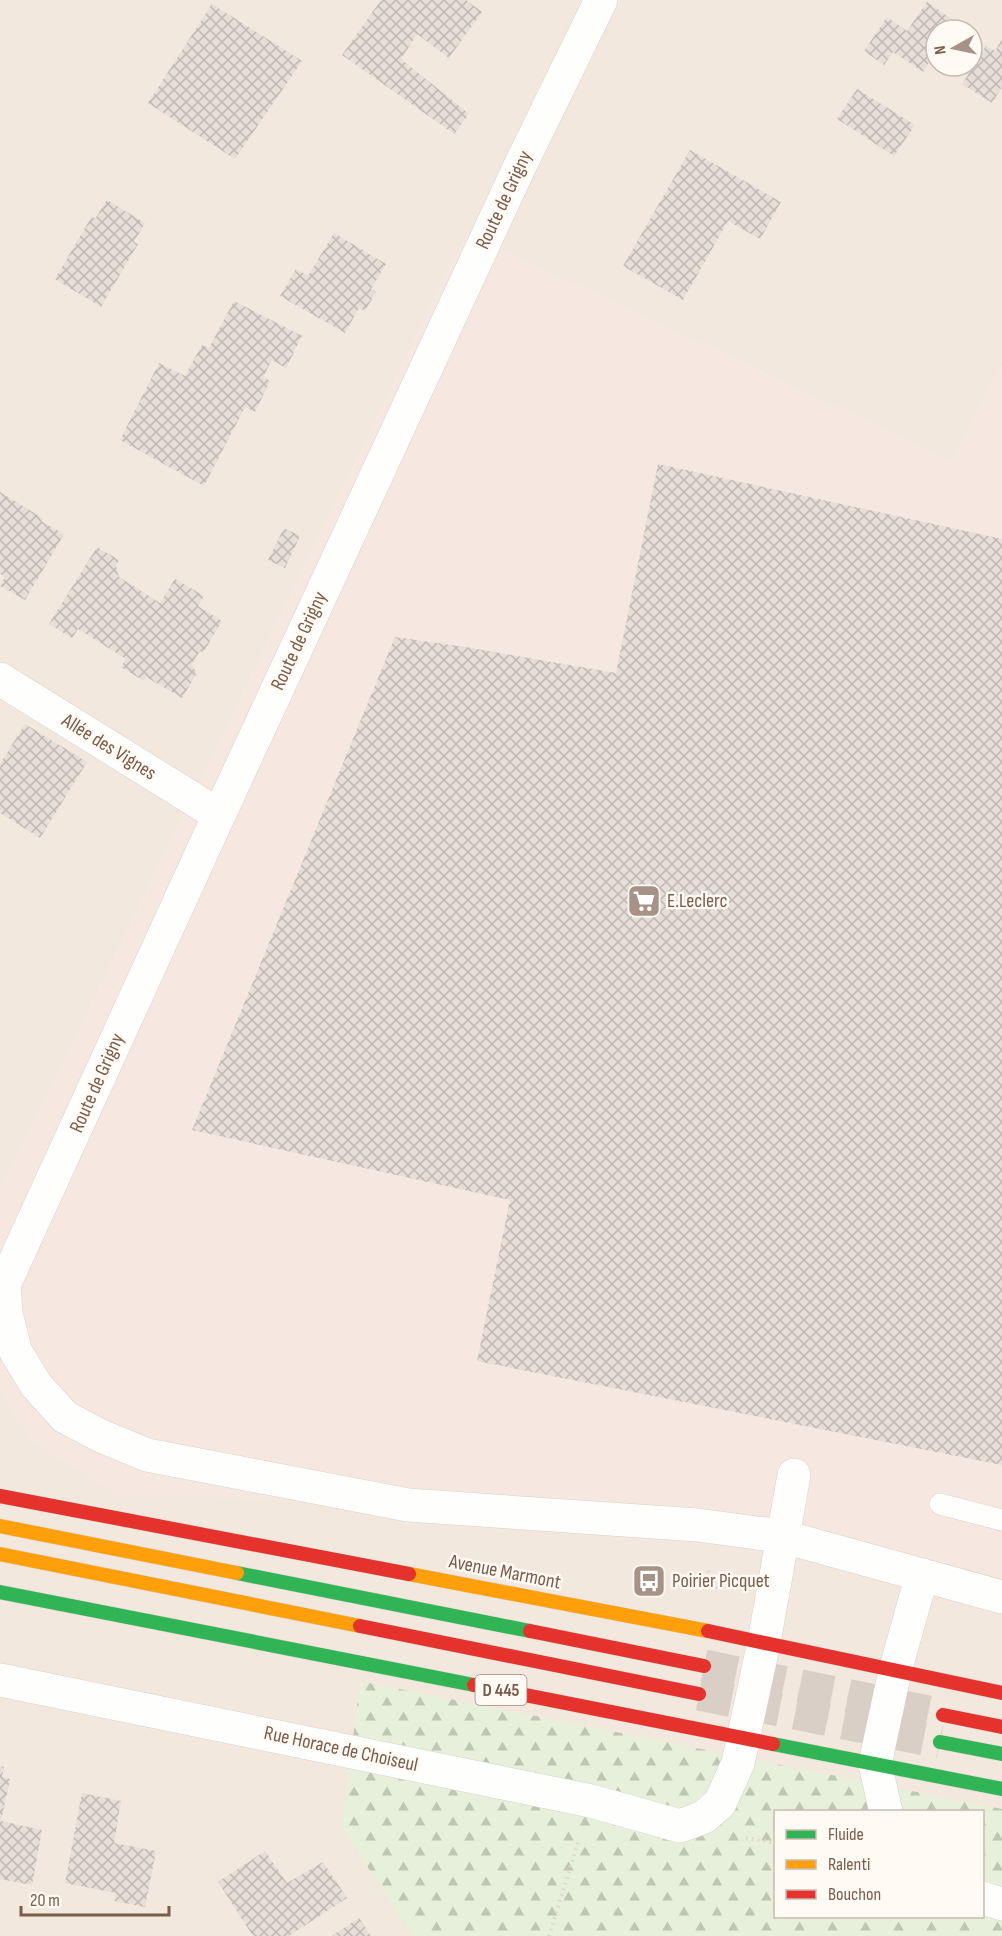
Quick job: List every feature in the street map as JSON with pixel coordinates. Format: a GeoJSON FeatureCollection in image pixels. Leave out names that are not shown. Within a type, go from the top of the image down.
{"type":"FeatureCollection","features":[{"type":"Feature","properties":{"kind":"main road","name":"Avenue Marmont"},"geometry":{"type":"LineString","coordinates":[[0,1496],[764,1642],[1002,1693]]}},
{"type":"Feature","properties":{"kind":"main road"},"geometry":{"type":"LineString","coordinates":[[0,1526],[704,1666]]}},
{"type":"Feature","properties":{"kind":"main road","name":"D 445"},"geometry":{"type":"LineString","coordinates":[[0,1554],[699,1694]]}},
{"type":"Feature","properties":{"kind":"main road","name":"D 445"},"geometry":{"type":"LineString","coordinates":[[0,1592],[1002,1789]]}},
{"type":"Feature","properties":{"kind":"main road"},"geometry":{"type":"LineString","coordinates":[[944,1715],[1002,1727]]}},
{"type":"Feature","properties":{"kind":"main road"},"geometry":{"type":"LineString","coordinates":[[940,1742],[1002,1754]]}},
{"type":"Feature","properties":{"kind":"street","name":"Route de Grigny"},"geometry":{"type":"LineString","coordinates":[[601,0],[518,170],[219,814],[4,1286],[6,1314],[16,1352],[36,1386],[65,1417],[101,1436],[147,1455],[408,1504],[697,1525],[782,1536]]}},
{"type":"Feature","properties":{"kind":"street","name":"Allée des Vignes"},"geometry":{"type":"LineString","coordinates":[[0,680],[219,814]]}},
{"type":"Feature","properties":{"kind":"street"},"geometry":{"type":"LineString","coordinates":[[743,1737],[764,1642],[794,1475]]}},
{"type":"Feature","properties":{"kind":"street"},"geometry":{"type":"LineString","coordinates":[[782,1536],[1002,1597]]}},
{"type":"Feature","properties":{"kind":"street"},"geometry":{"type":"LineString","coordinates":[[886,1810],[875,1764],[895,1671],[922,1575]]}},
{"type":"Feature","properties":{"kind":"street","name":"Rue Horace de Choiseul"},"geometry":{"type":"LineString","coordinates":[[0,1680],[591,1801],[680,1827],[704,1816],[720,1803],[738,1762],[743,1737]]}},
{"type":"Feature","properties":{"kind":"street"},"geometry":{"type":"LineString","coordinates":[[984,1899],[1002,1904]]}},
{"type":"Feature","properties":{"kind":"lane"},"geometry":{"type":"LineString","coordinates":[[940,1504],[1002,1520]]}},
{"type":"Feature","properties":{"kind":"path"},"geometry":{"type":"LineString","coordinates":[[703,1561],[723,1596]]}},
{"type":"Feature","properties":{"kind":"path"},"geometry":{"type":"LineString","coordinates":[[713,1579],[741,1572]]}},
{"type":"Feature","properties":{"kind":"shaded area"},"geometry":{"type":"Polygon","coordinates":[[[0,0],[1002,0],[1002,367],[952,462],[467,234],[0,1193],[0,0]]]}},
{"type":"Feature","properties":{"kind":"shaded area"},"geometry":{"type":"Polygon","coordinates":[[[467,234],[952,462],[1002,367],[1002,1585],[663,1510],[116,1495],[31,1440],[0,1388],[0,1193],[467,234]]]}},
{"type":"Feature","properties":{"kind":"shaded area"},"geometry":{"type":"Polygon","coordinates":[[[0,1388],[31,1440],[663,1510],[1002,1585],[1002,1936],[0,1936],[0,1388]]]}},
{"type":"Feature","properties":{"kind":"green space"},"geometry":{"type":"Polygon","coordinates":[[[360,1681],[1002,1809],[1002,1936],[413,1936],[342,1828],[360,1681]]]}},
{"type":"Feature","properties":{"kind":"building"},"geometry":{"type":"Polygon","coordinates":[[[381,0],[466,0],[482,12],[449,58],[417,34],[401,59],[469,114],[454,134],[342,55],[381,0]]]}},
{"type":"Feature","properties":{"kind":"building"},"geometry":{"type":"Polygon","coordinates":[[[927,2],[950,18],[924,18],[923,72],[893,52],[884,65],[864,51],[887,17],[907,31],[927,2]]]}},
{"type":"Feature","properties":{"kind":"building"},"geometry":{"type":"Polygon","coordinates":[[[212,4],[302,61],[235,159],[148,103],[212,4]]]}},
{"type":"Feature","properties":{"kind":"building"},"geometry":{"type":"Polygon","coordinates":[[[1002,39],[1002,87],[992,103],[962,84],[966,78],[984,78],[984,49],[986,46],[995,51],[1002,39]]]}},
{"type":"Feature","properties":{"kind":"building"},"geometry":{"type":"Polygon","coordinates":[[[857,89],[915,125],[894,156],[837,119],[857,89]]]}},
{"type":"Feature","properties":{"kind":"building"},"geometry":{"type":"Polygon","coordinates":[[[690,150],[781,202],[760,239],[728,221],[683,300],[623,266],[690,150]]]}},
{"type":"Feature","properties":{"kind":"building"},"geometry":{"type":"Polygon","coordinates":[[[107,200],[145,223],[134,242],[138,244],[101,307],[55,279],[92,216],[95,219],[107,200]]]}},
{"type":"Feature","properties":{"kind":"building"},"geometry":{"type":"Polygon","coordinates":[[[334,233],[386,264],[371,289],[376,292],[365,311],[359,308],[345,333],[280,296],[296,269],[308,276],[334,233]]]}},
{"type":"Feature","properties":{"kind":"building"},"geometry":{"type":"Polygon","coordinates":[[[234,301],[302,336],[286,368],[272,360],[263,377],[270,381],[255,412],[245,407],[204,486],[120,440],[159,363],[185,376],[202,345],[209,348],[234,301]]]}},
{"type":"Feature","properties":{"kind":"building","name":"E.Leclerc"},"geometry":{"type":"Polygon","coordinates":[[[658,464],[1002,539],[1002,1465],[477,1361],[510,1200],[192,1130],[395,637],[616,673],[658,464]]]}},
{"type":"Feature","properties":{"kind":"building"},"geometry":{"type":"Polygon","coordinates":[[[0,492],[64,534],[25,600],[0,586],[5,577],[0,574],[0,492]]]}},
{"type":"Feature","properties":{"kind":"building"},"geometry":{"type":"Polygon","coordinates":[[[284,528],[300,536],[285,568],[268,560],[284,528]]]}},
{"type":"Feature","properties":{"kind":"building"},"geometry":{"type":"Polygon","coordinates":[[[97,547],[119,560],[116,566],[119,577],[160,603],[175,579],[204,596],[198,606],[222,621],[203,653],[200,651],[191,665],[197,673],[182,698],[146,677],[144,681],[121,667],[126,659],[78,629],[72,638],[49,624],[97,547]]]}},
{"type":"Feature","properties":{"kind":"building"},"geometry":{"type":"Polygon","coordinates":[[[25,724],[87,762],[40,838],[0,813],[0,764],[25,724]]]}},
{"type":"Feature","properties":{"kind":"building"},"geometry":{"type":"Polygon","coordinates":[[[0,1766],[4,1767],[2,1777],[10,1779],[1,1821],[42,1830],[32,1885],[0,1879],[0,1766]]]}},
{"type":"Feature","properties":{"kind":"building"},"geometry":{"type":"Polygon","coordinates":[[[82,1793],[121,1801],[114,1843],[156,1851],[145,1907],[114,1901],[116,1893],[65,1883],[82,1793]]]}},
{"type":"Feature","properties":{"kind":"building"},"geometry":{"type":"Polygon","coordinates":[[[265,1851],[287,1883],[323,1862],[347,1898],[289,1936],[253,1936],[218,1882],[265,1851]]]}},
{"type":"Feature","properties":{"kind":"building"},"geometry":{"type":"Polygon","coordinates":[[[359,1918],[371,1936],[332,1936],[359,1918]]]}},
{"type":"Feature","properties":{"kind":"tunnel"},"geometry":{"type":"LineString","coordinates":[[704,1666],[943,1715]]}},
{"type":"Feature","properties":{"kind":"tunnel"},"geometry":{"type":"LineString","coordinates":[[699,1694],[940,1742]]}},
{"type":"Feature","properties":{"kind":"traffic: fast"},"geometry":{"type":"LineString","coordinates":[[237,1573],[530,1631]]}},
{"type":"Feature","properties":{"kind":"traffic: fast"},"geometry":{"type":"LineString","coordinates":[[0,1592],[474,1685]]}},
{"type":"Feature","properties":{"kind":"traffic: fast"},"geometry":{"type":"LineString","coordinates":[[940,1742],[1002,1754]]}},
{"type":"Feature","properties":{"kind":"traffic: fast"},"geometry":{"type":"LineString","coordinates":[[773,1744],[1002,1789]]}},
{"type":"Feature","properties":{"kind":"traffic: slow"},"geometry":{"type":"LineString","coordinates":[[0,1526],[237,1573]]}},
{"type":"Feature","properties":{"kind":"traffic: slow"},"geometry":{"type":"LineString","coordinates":[[0,1554],[360,1626]]}},
{"type":"Feature","properties":{"kind":"traffic: slow"},"geometry":{"type":"LineString","coordinates":[[409,1574],[708,1631]]}},
{"type":"Feature","properties":{"kind":"traffic: jam"},"geometry":{"type":"LineString","coordinates":[[0,1496],[409,1574]]}},
{"type":"Feature","properties":{"kind":"traffic: jam"},"geometry":{"type":"LineString","coordinates":[[360,1626],[699,1694]]}},
{"type":"Feature","properties":{"kind":"traffic: jam"},"geometry":{"type":"LineString","coordinates":[[530,1631],[704,1666]]}},
{"type":"Feature","properties":{"kind":"traffic: jam"},"geometry":{"type":"LineString","coordinates":[[708,1631],[1002,1693]]}},
{"type":"Feature","properties":{"kind":"traffic: jam"},"geometry":{"type":"LineString","coordinates":[[474,1685],[773,1744]]}},
{"type":"Feature","properties":{"kind":"traffic: jam"},"geometry":{"type":"LineString","coordinates":[[943,1715],[1002,1727]]}},
{"type":"Feature","properties":{"kind":"place","name":"E.Leclerc"},"geometry":{"type":"Point","coordinates":[644,901]}},
{"type":"Feature","properties":{"kind":"place","name":"Poirier Picquet"},"geometry":{"type":"Point","coordinates":[649,1581]}}]}
